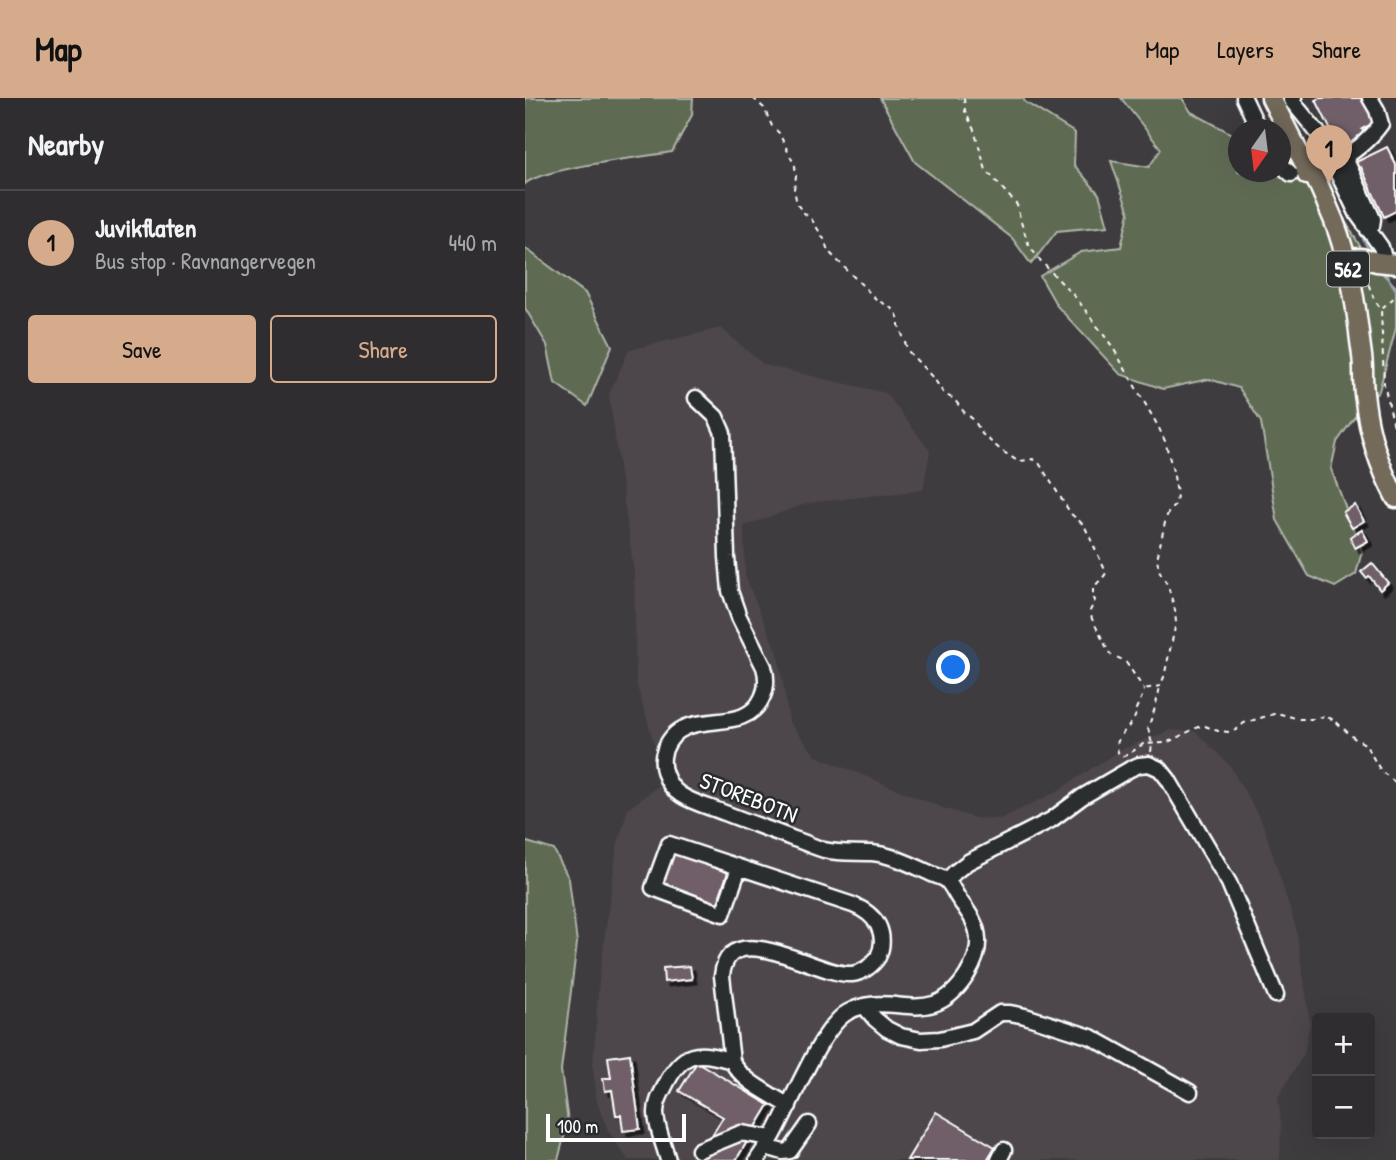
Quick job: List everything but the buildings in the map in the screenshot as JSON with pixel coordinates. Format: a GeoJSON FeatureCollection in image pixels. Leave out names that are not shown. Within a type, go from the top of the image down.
{"type":"FeatureCollection","features":[{"type":"Feature","properties":{"kind":"main road","name":"562"},"geometry":{"type":"LineString","coordinates":[[1271,98],[1292,168],[1335,251],[1371,262],[1347,304],[1375,449],[1396,498]]}},
{"type":"Feature","properties":{"kind":"street"},"geometry":{"type":"LineString","coordinates":[[1244,98],[1254,119]]}},
{"type":"Feature","properties":{"kind":"street"},"geometry":{"type":"LineString","coordinates":[[1294,98],[1291,100],[1338,162],[1358,215],[1368,230],[1371,262]]}},
{"type":"Feature","properties":{"kind":"street"},"geometry":{"type":"LineString","coordinates":[[1338,162],[1368,141],[1381,124],[1370,98]]}},
{"type":"Feature","properties":{"kind":"street","name":"STOREBOTN"},"geometry":{"type":"LineString","coordinates":[[696,398],[716,416],[723,433],[730,591],[739,617],[766,672],[766,687],[759,703],[746,715],[738,719],[691,724],[676,733],[664,753],[666,778],[674,790],[684,797],[824,850],[872,853],[899,859],[947,881]]}},
{"type":"Feature","properties":{"kind":"street"},"geometry":{"type":"LineString","coordinates":[[757,1160],[828,1033],[839,1019],[864,1006],[927,1006],[943,999],[959,987],[978,951],[979,939],[974,923],[947,881],[955,872],[968,862],[1051,820],[1081,797],[1139,765],[1149,764],[1160,769],[1168,779],[1229,883],[1276,995]]}},
{"type":"Feature","properties":{"kind":"street"},"geometry":{"type":"LineString","coordinates":[[739,868],[723,914],[653,888],[669,844],[859,908],[870,915],[881,933],[878,956],[861,972],[850,975],[755,948],[741,948],[732,953],[724,963],[722,976],[735,1068],[742,1076],[789,1106]]}},
{"type":"Feature","properties":{"kind":"street"},"geometry":{"type":"LineString","coordinates":[[864,1006],[874,1019],[887,1029],[901,1036],[921,1040],[940,1039],[973,1031],[1000,1013],[1025,1016],[1091,1037],[1190,1092]]}},
{"type":"Feature","properties":{"kind":"street"},"geometry":{"type":"LineString","coordinates":[[668,1160],[656,1113],[657,1104],[672,1072],[681,1061],[693,1055],[732,1061]]}},
{"type":"Feature","properties":{"kind":"street"},"geometry":{"type":"LineString","coordinates":[[699,1150],[741,1133],[769,1142],[783,1152],[790,1152],[809,1124]]}},
{"type":"Feature","properties":{"kind":"path"},"geometry":{"type":"LineString","coordinates":[[753,98],[764,108],[795,166],[794,189],[797,204],[812,220],[828,251],[877,300],[896,313],[908,351],[944,394],[954,400],[974,420],[982,434],[1002,451],[1016,460],[1033,459],[1039,463],[1070,514],[1084,525],[1105,572],[1093,588],[1095,600],[1090,611],[1092,619],[1110,654],[1125,661],[1145,689]]}},
{"type":"Feature","properties":{"kind":"path"},"geometry":{"type":"LineString","coordinates":[[964,98],[965,111],[974,130],[986,170],[1017,205],[1028,243],[1037,257],[1077,299],[1112,346],[1165,441],[1173,471],[1177,504],[1165,518],[1157,559],[1168,586],[1176,623],[1164,677],[1148,728],[1152,744],[1149,764]]}},
{"type":"Feature","properties":{"kind":"path"},"geometry":{"type":"LineString","coordinates":[[1371,262],[1374,299],[1381,309],[1384,384],[1396,435]]}},
{"type":"Feature","properties":{"kind":"path"},"geometry":{"type":"LineString","coordinates":[[1381,309],[1396,296]]}},
{"type":"Feature","properties":{"kind":"path"},"geometry":{"type":"LineString","coordinates":[[1145,689],[1160,686]]}},
{"type":"Feature","properties":{"kind":"path"},"geometry":{"type":"LineString","coordinates":[[1145,689],[1135,710],[1134,719],[1118,740],[1119,755],[1129,754],[1143,744],[1166,743],[1198,727],[1205,726],[1229,732],[1244,723],[1277,713],[1306,719],[1325,716],[1335,720],[1354,738],[1365,744],[1381,771],[1396,783]]}},
{"type":"Feature","properties":{"kind":"shaded area"},"geometry":{"type":"Polygon","coordinates":[[[721,328],[764,365],[886,393],[930,451],[923,490],[808,503],[744,526],[745,576],[778,655],[789,722],[816,756],[943,808],[975,818],[1000,819],[1054,793],[1120,750],[1171,730],[1196,732],[1230,766],[1263,824],[1296,928],[1310,1021],[1304,1054],[1278,1097],[1281,1123],[1280,1160],[628,1160],[608,1130],[597,1101],[593,1067],[599,980],[617,846],[628,809],[658,786],[658,757],[636,682],[634,572],[609,394],[629,350],[721,328]]]}},
{"type":"Feature","properties":{"kind":"green space"},"geometry":{"type":"Polygon","coordinates":[[[525,98],[693,98],[692,115],[672,152],[571,168],[535,178],[525,184],[525,98]]]}},
{"type":"Feature","properties":{"kind":"green space"},"geometry":{"type":"Polygon","coordinates":[[[880,98],[1023,98],[1025,102],[1075,133],[1074,165],[1099,194],[1108,226],[1057,231],[1031,264],[1012,238],[915,162],[880,98]]]}},
{"type":"Feature","properties":{"kind":"green space"},"geometry":{"type":"Polygon","coordinates":[[[1121,98],[1182,98],[1191,112],[1228,132],[1228,182],[1291,182],[1291,172],[1306,185],[1331,197],[1367,258],[1396,287],[1396,328],[1379,391],[1354,418],[1337,442],[1331,469],[1362,551],[1356,574],[1335,587],[1309,576],[1277,520],[1261,422],[1239,388],[1209,379],[1163,389],[1120,374],[1057,306],[1040,276],[1081,252],[1121,247],[1129,213],[1111,161],[1149,167],[1161,149],[1121,98]]]}},
{"type":"Feature","properties":{"kind":"green space"},"geometry":{"type":"Polygon","coordinates":[[[525,248],[585,293],[612,346],[587,406],[555,383],[547,345],[525,308],[525,248]]]}},
{"type":"Feature","properties":{"kind":"green space"},"geometry":{"type":"Polygon","coordinates":[[[527,842],[554,850],[569,879],[577,943],[561,1070],[568,1122],[558,1160],[525,1160],[527,842]]]}},
{"type":"Feature","properties":{"kind":"waterway"},"geometry":{"type":"LineString","coordinates":[[1357,225],[1371,253]]}},
{"type":"Feature","properties":{"kind":"waterway"},"geometry":{"type":"LineString","coordinates":[[1383,270],[1396,290]]}},
{"type":"Feature","properties":{"kind":"place","name":"Juvikflaten"},"geometry":{"type":"Point","coordinates":[1329,183]}}]}
